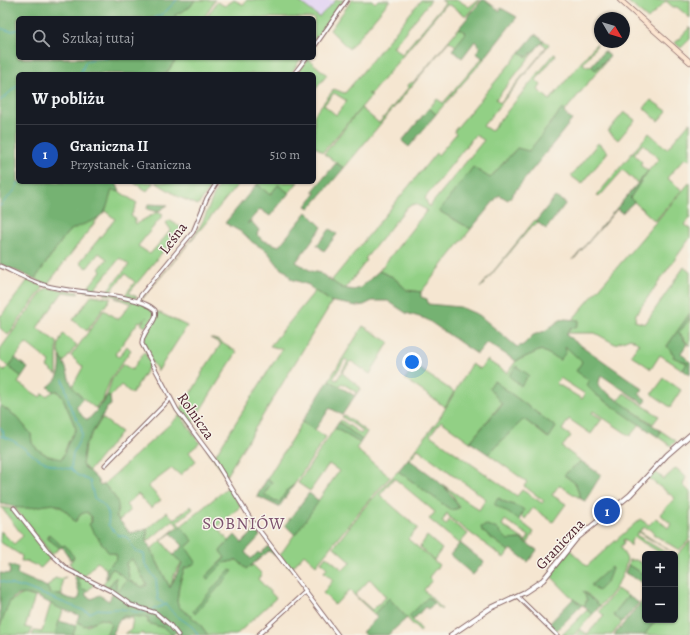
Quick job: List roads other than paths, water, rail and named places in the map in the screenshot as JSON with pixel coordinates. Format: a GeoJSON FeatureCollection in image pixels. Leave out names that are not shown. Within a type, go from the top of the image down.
{"type":"FeatureCollection","features":[{"type":"Feature","properties":{"kind":"main road"},"geometry":{"type":"LineString","coordinates":[[620,0],[690,62]]}},
{"type":"Feature","properties":{"kind":"street"},"geometry":{"type":"LineString","coordinates":[[316,44],[347,0]]}},
{"type":"Feature","properties":{"kind":"street"},"geometry":{"type":"LineString","coordinates":[[296,72],[304,60]]}},
{"type":"Feature","properties":{"kind":"street","name":"Leśna"},"geometry":{"type":"LineString","coordinates":[[138,301],[141,294],[193,232],[207,198],[216,184]]}},
{"type":"Feature","properties":{"kind":"street","name":"Rolnicza"},"geometry":{"type":"LineString","coordinates":[[0,266],[28,279],[57,288],[138,301],[156,311],[156,317],[143,336],[142,344],[170,399],[215,461],[246,512],[338,635]]}},
{"type":"Feature","properties":{"kind":"street"},"geometry":{"type":"LineString","coordinates":[[105,465],[170,399]]}},
{"type":"Feature","properties":{"kind":"street","name":"Graniczna"},"geometry":{"type":"LineString","coordinates":[[451,635],[489,610],[517,596],[543,580],[576,539],[630,495],[667,455],[690,435]]}},
{"type":"Feature","properties":{"kind":"street"},"geometry":{"type":"LineString","coordinates":[[14,508],[47,550],[67,569],[111,590],[131,605],[162,617],[178,635]]}},
{"type":"Feature","properties":{"kind":"street"},"geometry":{"type":"LineString","coordinates":[[258,635],[305,592]]}},
{"type":"Feature","properties":{"kind":"street"},"geometry":{"type":"LineString","coordinates":[[517,596],[557,635]]}},
{"type":"Feature","properties":{"kind":"waterway"},"geometry":{"type":"LineString","coordinates":[[158,16],[164,13],[177,0]]}},
{"type":"Feature","properties":{"kind":"waterway"},"geometry":{"type":"LineString","coordinates":[[0,28],[12,31],[16,30]]}},
{"type":"Feature","properties":{"kind":"waterway"},"geometry":{"type":"LineString","coordinates":[[81,72],[86,61],[90,60]]}},
{"type":"Feature","properties":{"kind":"waterway"},"geometry":{"type":"LineString","coordinates":[[0,101],[16,87]]}},
{"type":"Feature","properties":{"kind":"waterway"},"geometry":{"type":"LineString","coordinates":[[0,206],[15,190],[18,184]]}},
{"type":"Feature","properties":{"kind":"waterway"},"geometry":{"type":"LineString","coordinates":[[63,379],[71,409],[81,427],[82,435],[73,453],[71,468]]}},
{"type":"Feature","properties":{"kind":"waterway"},"geometry":{"type":"LineString","coordinates":[[0,427],[3,431],[4,437]]}},
{"type":"Feature","properties":{"kind":"waterway"},"geometry":{"type":"LineString","coordinates":[[0,436],[14,441],[46,463],[71,469],[77,475],[90,481],[94,498],[102,503],[108,512],[108,525],[118,535],[127,537],[135,551],[144,554],[145,564],[156,579],[158,600],[191,626],[198,635]]}},
{"type":"Feature","properties":{"kind":"waterway"},"geometry":{"type":"LineString","coordinates":[[0,581],[18,587],[24,587],[90,613],[98,609],[121,609],[134,612],[147,611]]}},
{"type":"Feature","properties":{"kind":"waterway"},"geometry":{"type":"LineString","coordinates":[[152,610],[167,604]]}},
{"type":"Feature","properties":{"kind":"place","name":"Graniczna II"},"geometry":{"type":"Point","coordinates":[607,511]}},
{"type":"Feature","properties":{"kind":"district","name":"SOBNIÓW"},"geometry":{"type":"Point","coordinates":[244,523]}}]}
